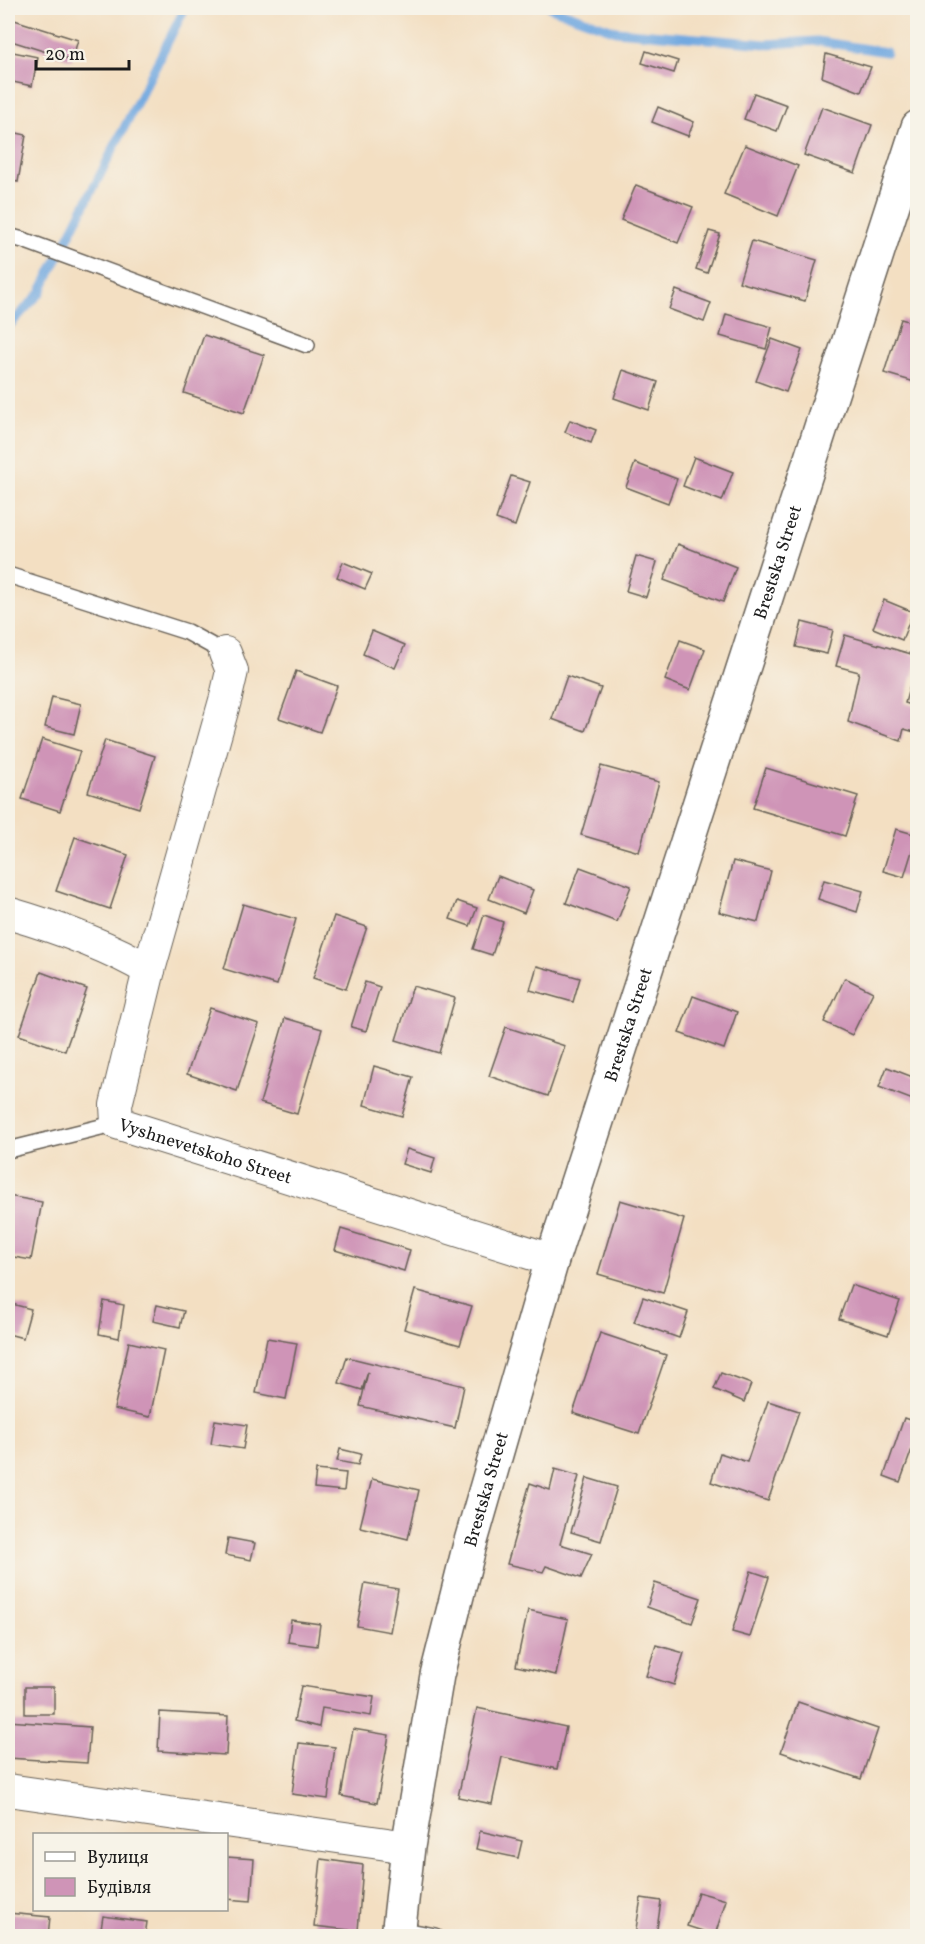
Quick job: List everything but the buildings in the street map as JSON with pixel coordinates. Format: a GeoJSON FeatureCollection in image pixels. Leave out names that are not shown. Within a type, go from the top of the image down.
{"type":"FeatureCollection","features":[{"type":"Feature","properties":{"kind":"main road","name":"Brestska Street"},"geometry":{"type":"LineString","coordinates":[[398,1933],[408,1847],[437,1675],[469,1548],[552,1260],[918,127]]}},
{"type":"Feature","properties":{"kind":"street","name":"Vyshnevetskoho Street"},"geometry":{"type":"LineString","coordinates":[[225,653],[232,671],[149,970],[116,1105],[117,1123],[552,1260]]}},
{"type":"Feature","properties":{"kind":"street"},"geometry":{"type":"LineString","coordinates":[[8,913],[81,938],[128,958],[149,970]]}},
{"type":"Feature","properties":{"kind":"street"},"geometry":{"type":"LineString","coordinates":[[8,1790],[408,1847]]}},
{"type":"Feature","properties":{"kind":"lane"},"geometry":{"type":"LineString","coordinates":[[8,236],[307,345]]}},
{"type":"Feature","properties":{"kind":"lane"},"geometry":{"type":"LineString","coordinates":[[8,575],[187,633],[225,653]]}},
{"type":"Feature","properties":{"kind":"lane"},"geometry":{"type":"LineString","coordinates":[[8,1150],[117,1123]]}},
{"type":"Feature","properties":{"kind":"lane"},"geometry":{"type":"LineString","coordinates":[[398,1933],[435,1936]]}},
{"type":"Feature","properties":{"kind":"waterway"},"geometry":{"type":"LineString","coordinates":[[8,327],[40,293],[185,8]]}},
{"type":"Feature","properties":{"kind":"waterway"},"geometry":{"type":"LineString","coordinates":[[551,8],[616,31],[766,44],[817,41],[886,52]]}}]}
